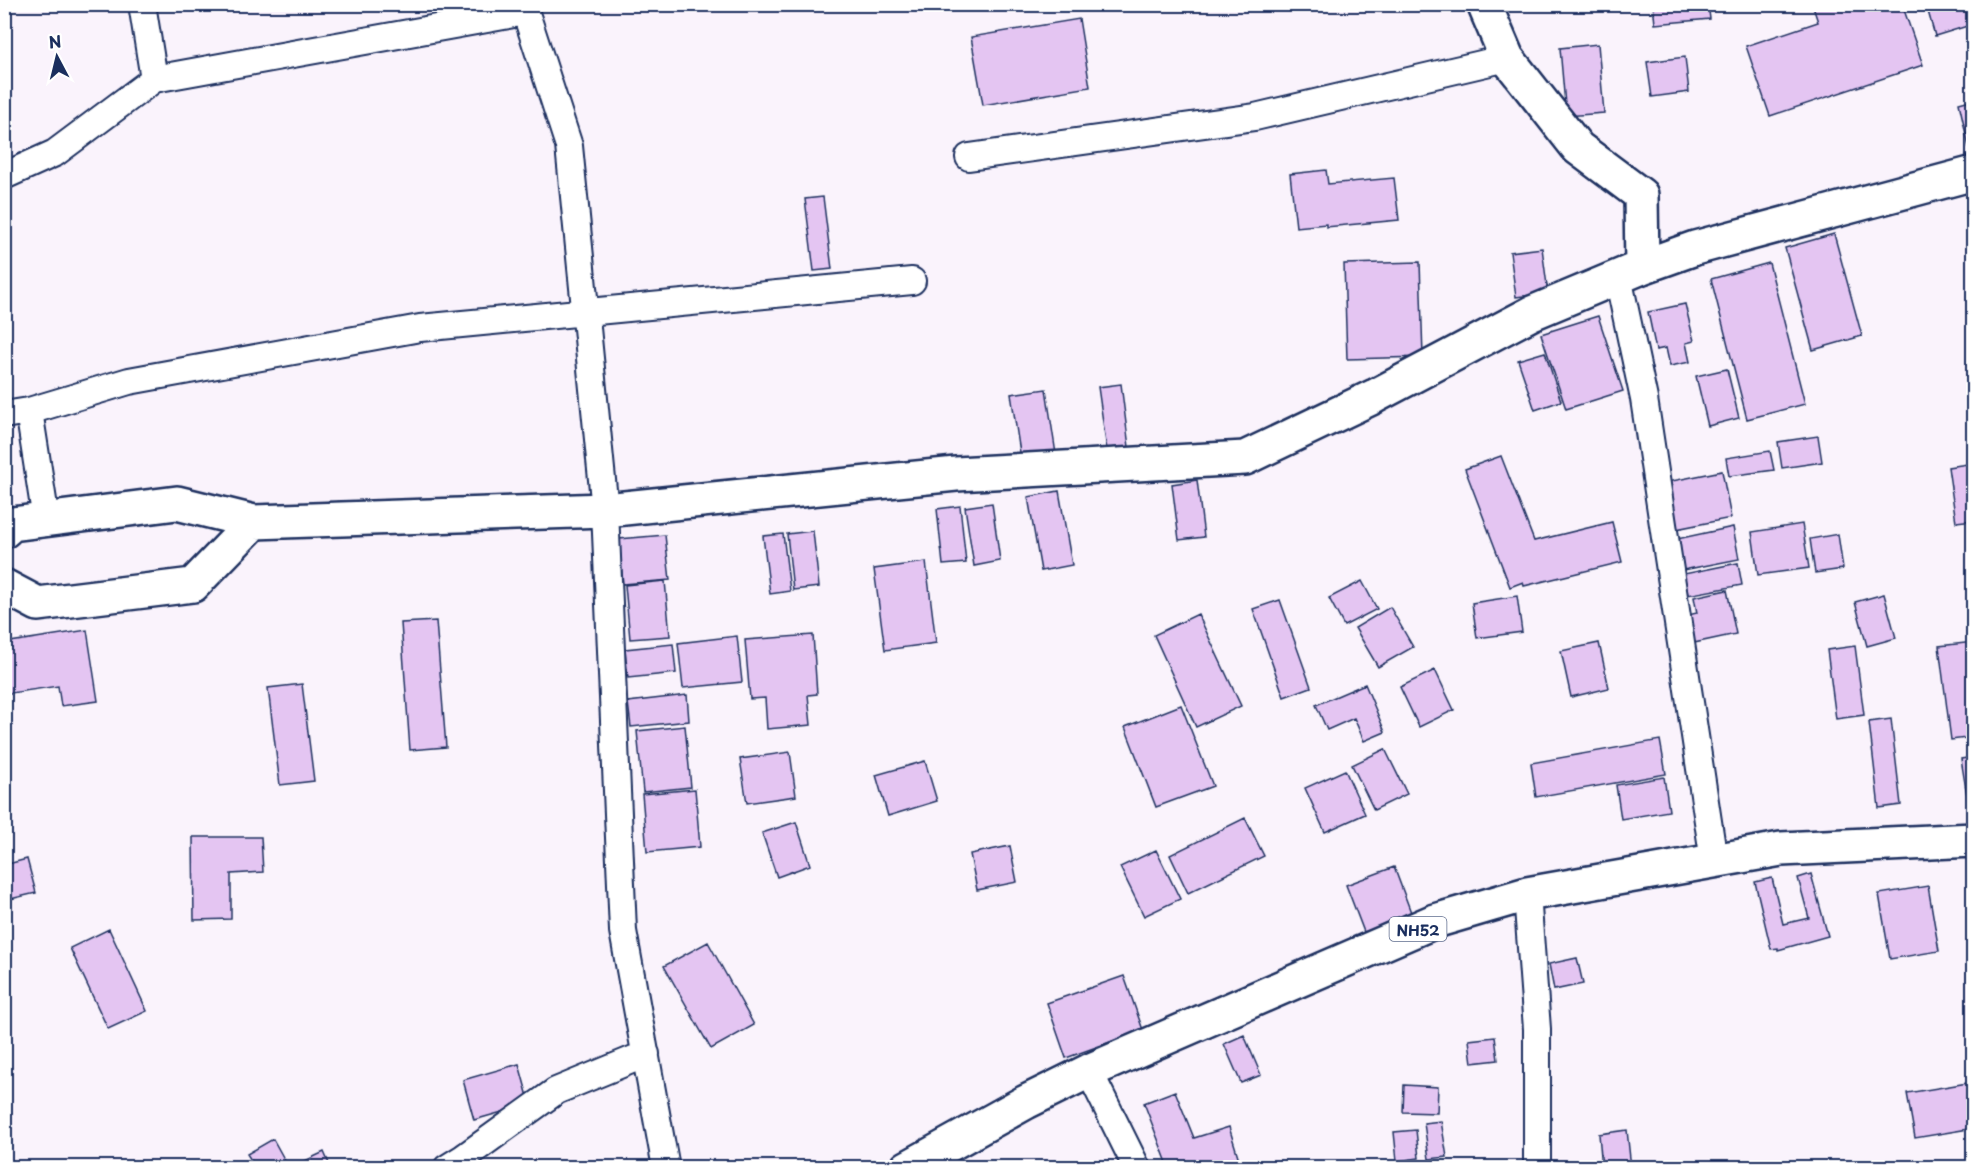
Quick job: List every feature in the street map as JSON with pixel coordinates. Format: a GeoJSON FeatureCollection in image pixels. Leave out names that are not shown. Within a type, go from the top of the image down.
{"type":"FeatureCollection","features":[{"type":"Feature","properties":{"kind":"main road"},"geometry":{"type":"LineString","coordinates":[[1484,4],[1507,58],[1578,148],[1641,195],[1630,272]]}},
{"type":"Feature","properties":{"kind":"main road"},"geometry":{"type":"LineString","coordinates":[[4,531],[12,524],[177,503],[254,522],[605,510],[956,474],[1245,458],[1375,396],[1532,313],[1630,272],[1695,248],[1974,173]]}},
{"type":"Feature","properties":{"kind":"main road"},"geometry":{"type":"LineString","coordinates":[[4,586],[38,604],[194,585],[254,522]]}},
{"type":"Feature","properties":{"kind":"main road","name":"NH52"},"geometry":{"type":"LineString","coordinates":[[907,1167],[1026,1102],[1089,1071],[1435,921],[1527,894],[1781,849],[1974,840]]}},
{"type":"Feature","properties":{"kind":"street"},"geometry":{"type":"LineString","coordinates":[[142,4],[153,79]]}},
{"type":"Feature","properties":{"kind":"street"},"geometry":{"type":"LineString","coordinates":[[4,176],[55,153],[153,79],[524,8],[569,146],[605,510],[623,931],[666,1167]]}},
{"type":"Feature","properties":{"kind":"street"},"geometry":{"type":"LineString","coordinates":[[969,157],[1255,117],[1507,58]]}},
{"type":"Feature","properties":{"kind":"street"},"geometry":{"type":"LineString","coordinates":[[1630,272],[1644,399],[1714,861]]}},
{"type":"Feature","properties":{"kind":"street"},"geometry":{"type":"LineString","coordinates":[[46,520],[16,412],[129,381],[420,328],[912,281]]}},
{"type":"Feature","properties":{"kind":"street"},"geometry":{"type":"LineString","coordinates":[[1527,894],[1537,1029],[1537,1167]]}},
{"type":"Feature","properties":{"kind":"street"},"geometry":{"type":"LineString","coordinates":[[447,1167],[556,1091],[646,1054]]}},
{"type":"Feature","properties":{"kind":"street"},"geometry":{"type":"LineString","coordinates":[[1089,1071],[1137,1167]]}},
{"type":"Feature","properties":{"kind":"building"},"geometry":{"type":"Polygon","coordinates":[[[1653,4],[1708,4],[1710,19],[1655,24],[1653,4]]]}},
{"type":"Feature","properties":{"kind":"building"},"geometry":{"type":"Polygon","coordinates":[[[1812,4],[1902,4],[1923,65],[1770,116],[1746,46],[1818,22],[1812,4]]]}},
{"type":"Feature","properties":{"kind":"building"},"geometry":{"type":"Polygon","coordinates":[[[1926,4],[1974,4],[1974,24],[1935,36],[1926,4]]]}},
{"type":"Feature","properties":{"kind":"building"},"geometry":{"type":"Polygon","coordinates":[[[1079,19],[1090,87],[983,105],[971,37],[1079,19]]]}},
{"type":"Feature","properties":{"kind":"building"},"geometry":{"type":"Polygon","coordinates":[[[1598,44],[1604,113],[1566,116],[1560,48],[1598,44]]]}},
{"type":"Feature","properties":{"kind":"building"},"geometry":{"type":"Polygon","coordinates":[[[1685,57],[1689,92],[1652,97],[1647,62],[1685,57]]]}},
{"type":"Feature","properties":{"kind":"building"},"geometry":{"type":"Polygon","coordinates":[[[1974,99],[1974,146],[1969,147],[1959,103],[1974,99]]]}},
{"type":"Feature","properties":{"kind":"building"},"geometry":{"type":"Polygon","coordinates":[[[1326,170],[1328,184],[1394,178],[1399,220],[1326,227],[1326,224],[1296,227],[1290,174],[1326,170]]]}},
{"type":"Feature","properties":{"kind":"building"},"geometry":{"type":"Polygon","coordinates":[[[823,197],[832,269],[814,271],[805,199],[823,197]]]}},
{"type":"Feature","properties":{"kind":"building"},"geometry":{"type":"Polygon","coordinates":[[[1834,234],[1862,336],[1813,350],[1785,248],[1834,234]]]}},
{"type":"Feature","properties":{"kind":"building"},"geometry":{"type":"Polygon","coordinates":[[[1542,248],[1548,293],[1516,297],[1510,252],[1542,248]]]}},
{"type":"Feature","properties":{"kind":"building"},"geometry":{"type":"Polygon","coordinates":[[[1420,262],[1423,357],[1347,359],[1344,264],[1420,262]]]}},
{"type":"Feature","properties":{"kind":"building"},"geometry":{"type":"Polygon","coordinates":[[[1769,263],[1805,404],[1747,419],[1711,279],[1769,263]]]}},
{"type":"Feature","properties":{"kind":"building"},"geometry":{"type":"Polygon","coordinates":[[[1685,304],[1694,341],[1686,343],[1690,362],[1670,366],[1666,348],[1656,350],[1648,312],[1685,304]]]}},
{"type":"Feature","properties":{"kind":"building"},"geometry":{"type":"Polygon","coordinates":[[[1598,316],[1623,391],[1566,409],[1541,334],[1598,316]]]}},
{"type":"Feature","properties":{"kind":"building"},"geometry":{"type":"Polygon","coordinates":[[[1545,352],[1561,401],[1535,410],[1518,360],[1545,352]]]}},
{"type":"Feature","properties":{"kind":"building"},"geometry":{"type":"Polygon","coordinates":[[[1727,369],[1739,418],[1708,426],[1696,376],[1727,369]]]}},
{"type":"Feature","properties":{"kind":"building"},"geometry":{"type":"Polygon","coordinates":[[[1121,384],[1129,447],[1107,450],[1098,387],[1121,384]]]}},
{"type":"Feature","properties":{"kind":"building"},"geometry":{"type":"Polygon","coordinates":[[[1046,389],[1056,454],[1021,459],[1011,394],[1046,389]]]}},
{"type":"Feature","properties":{"kind":"building"},"geometry":{"type":"Polygon","coordinates":[[[1818,436],[1822,462],[1782,468],[1778,442],[1818,436]]]}},
{"type":"Feature","properties":{"kind":"building"},"geometry":{"type":"Polygon","coordinates":[[[1770,451],[1774,470],[1729,476],[1726,458],[1770,451]]]}},
{"type":"Feature","properties":{"kind":"building"},"geometry":{"type":"Polygon","coordinates":[[[1501,456],[1534,541],[1612,522],[1622,562],[1524,586],[1523,582],[1510,587],[1465,469],[1501,456]]]}},
{"type":"Feature","properties":{"kind":"building"},"geometry":{"type":"Polygon","coordinates":[[[1974,463],[1974,520],[1956,522],[1948,467],[1974,463]]]}},
{"type":"Feature","properties":{"kind":"building"},"geometry":{"type":"Polygon","coordinates":[[[1722,471],[1731,518],[1676,529],[1667,482],[1722,471]]]}},
{"type":"Feature","properties":{"kind":"building"},"geometry":{"type":"Polygon","coordinates":[[[1197,480],[1204,537],[1179,540],[1172,484],[1197,480]]]}},
{"type":"Feature","properties":{"kind":"building"},"geometry":{"type":"Polygon","coordinates":[[[1059,491],[1072,565],[1041,571],[1028,497],[1059,491]]]}},
{"type":"Feature","properties":{"kind":"building"},"geometry":{"type":"Polygon","coordinates":[[[992,503],[1000,561],[974,566],[965,507],[992,503]]]}},
{"type":"Feature","properties":{"kind":"building"},"geometry":{"type":"Polygon","coordinates":[[[960,506],[966,563],[943,565],[937,509],[960,506]]]}},
{"type":"Feature","properties":{"kind":"building"},"geometry":{"type":"Polygon","coordinates":[[[1802,524],[1809,568],[1758,575],[1752,532],[1802,524]]]}},
{"type":"Feature","properties":{"kind":"building"},"geometry":{"type":"Polygon","coordinates":[[[1733,527],[1739,559],[1683,570],[1677,539],[1733,527]]]}},
{"type":"Feature","properties":{"kind":"building"},"geometry":{"type":"Polygon","coordinates":[[[813,531],[819,587],[793,590],[787,534],[813,531]]]}},
{"type":"Feature","properties":{"kind":"building"},"geometry":{"type":"Polygon","coordinates":[[[783,534],[790,591],[770,594],[763,536],[783,534]]]}},
{"type":"Feature","properties":{"kind":"building"},"geometry":{"type":"Polygon","coordinates":[[[1838,534],[1843,569],[1815,573],[1810,539],[1838,534]]]}},
{"type":"Feature","properties":{"kind":"building"},"geometry":{"type":"Polygon","coordinates":[[[665,535],[670,580],[623,584],[619,539],[665,535]]]}},
{"type":"Feature","properties":{"kind":"building"},"geometry":{"type":"Polygon","coordinates":[[[926,562],[936,643],[885,650],[874,569],[926,562]]]}},
{"type":"Feature","properties":{"kind":"building"},"geometry":{"type":"Polygon","coordinates":[[[1738,563],[1742,585],[1688,595],[1684,574],[1738,563]]]}},
{"type":"Feature","properties":{"kind":"building"},"geometry":{"type":"Polygon","coordinates":[[[665,581],[670,636],[630,639],[625,585],[665,581]]]}},
{"type":"Feature","properties":{"kind":"building"},"geometry":{"type":"Polygon","coordinates":[[[1362,581],[1377,609],[1344,626],[1329,598],[1362,581]]]}},
{"type":"Feature","properties":{"kind":"building"},"geometry":{"type":"Polygon","coordinates":[[[1727,590],[1736,634],[1694,643],[1688,615],[1697,613],[1694,597],[1727,590]]]}},
{"type":"Feature","properties":{"kind":"building"},"geometry":{"type":"Polygon","coordinates":[[[1884,594],[1896,638],[1867,646],[1855,602],[1884,594]]]}},
{"type":"Feature","properties":{"kind":"building"},"geometry":{"type":"Polygon","coordinates":[[[1517,596],[1522,632],[1477,638],[1472,603],[1517,596]]]}},
{"type":"Feature","properties":{"kind":"building"},"geometry":{"type":"Polygon","coordinates":[[[1280,600],[1311,687],[1284,697],[1253,609],[1280,600]]]}},
{"type":"Feature","properties":{"kind":"building"},"geometry":{"type":"Polygon","coordinates":[[[1390,607],[1413,647],[1378,667],[1355,628],[1390,607]]]}},
{"type":"Feature","properties":{"kind":"building"},"geometry":{"type":"Polygon","coordinates":[[[1198,614],[1241,706],[1196,727],[1154,635],[1198,614]]]}},
{"type":"Feature","properties":{"kind":"building"},"geometry":{"type":"Polygon","coordinates":[[[436,621],[446,747],[410,750],[401,623],[436,621]]]}},
{"type":"Feature","properties":{"kind":"building"},"geometry":{"type":"Polygon","coordinates":[[[87,630],[98,701],[61,706],[58,686],[4,694],[4,643],[87,630]]]}},
{"type":"Feature","properties":{"kind":"building"},"geometry":{"type":"Polygon","coordinates":[[[813,635],[817,694],[808,695],[811,725],[767,729],[765,698],[750,699],[745,640],[813,635]]]}},
{"type":"Feature","properties":{"kind":"building"},"geometry":{"type":"Polygon","coordinates":[[[737,636],[742,682],[683,688],[678,643],[737,636]]]}},
{"type":"Feature","properties":{"kind":"building"},"geometry":{"type":"Polygon","coordinates":[[[1974,642],[1974,737],[1951,740],[1939,646],[1974,642]]]}},
{"type":"Feature","properties":{"kind":"building"},"geometry":{"type":"Polygon","coordinates":[[[1599,643],[1609,688],[1571,697],[1561,651],[1599,643]]]}},
{"type":"Feature","properties":{"kind":"building"},"geometry":{"type":"Polygon","coordinates":[[[673,644],[676,673],[628,678],[625,649],[673,644]]]}},
{"type":"Feature","properties":{"kind":"building"},"geometry":{"type":"Polygon","coordinates":[[[1855,646],[1864,715],[1836,719],[1827,650],[1855,646]]]}},
{"type":"Feature","properties":{"kind":"building"},"geometry":{"type":"Polygon","coordinates":[[[1435,670],[1454,710],[1419,727],[1400,687],[1435,670]]]}},
{"type":"Feature","properties":{"kind":"building"},"geometry":{"type":"Polygon","coordinates":[[[302,684],[314,781],[280,785],[268,688],[302,684]]]}},
{"type":"Feature","properties":{"kind":"building"},"geometry":{"type":"Polygon","coordinates":[[[1365,684],[1385,732],[1364,741],[1354,718],[1327,730],[1316,705],[1365,684]]]}},
{"type":"Feature","properties":{"kind":"building"},"geometry":{"type":"Polygon","coordinates":[[[687,695],[689,721],[631,727],[628,702],[687,695]]]}},
{"type":"Feature","properties":{"kind":"building"},"geometry":{"type":"Polygon","coordinates":[[[1181,705],[1213,786],[1156,807],[1125,727],[1181,705]]]}},
{"type":"Feature","properties":{"kind":"building"},"geometry":{"type":"Polygon","coordinates":[[[1891,719],[1901,805],[1879,808],[1869,722],[1891,719]]]}},
{"type":"Feature","properties":{"kind":"building"},"geometry":{"type":"Polygon","coordinates":[[[685,726],[691,787],[643,792],[637,731],[685,726]]]}},
{"type":"Feature","properties":{"kind":"building"},"geometry":{"type":"Polygon","coordinates":[[[1660,740],[1666,774],[1536,797],[1531,763],[1660,740]]]}},
{"type":"Feature","properties":{"kind":"building"},"geometry":{"type":"Polygon","coordinates":[[[1385,749],[1407,794],[1374,810],[1352,765],[1385,749]]]}},
{"type":"Feature","properties":{"kind":"building"},"geometry":{"type":"Polygon","coordinates":[[[790,752],[796,796],[747,803],[740,759],[790,752]]]}},
{"type":"Feature","properties":{"kind":"building"},"geometry":{"type":"Polygon","coordinates":[[[1974,757],[1974,819],[1971,820],[1961,759],[1974,757]]]}},
{"type":"Feature","properties":{"kind":"building"},"geometry":{"type":"Polygon","coordinates":[[[925,761],[937,801],[888,816],[876,775],[925,761]]]}},
{"type":"Feature","properties":{"kind":"building"},"geometry":{"type":"Polygon","coordinates":[[[1345,770],[1365,814],[1325,832],[1305,788],[1345,770]]]}},
{"type":"Feature","properties":{"kind":"building"},"geometry":{"type":"Polygon","coordinates":[[[1664,777],[1669,811],[1621,819],[1616,785],[1664,777]]]}},
{"type":"Feature","properties":{"kind":"building"},"geometry":{"type":"Polygon","coordinates":[[[695,789],[700,847],[647,852],[642,794],[695,789]]]}},
{"type":"Feature","properties":{"kind":"building"},"geometry":{"type":"Polygon","coordinates":[[[1245,818],[1264,856],[1188,893],[1170,855],[1245,818]]]}},
{"type":"Feature","properties":{"kind":"building"},"geometry":{"type":"Polygon","coordinates":[[[796,822],[810,865],[777,877],[762,833],[796,822]]]}},
{"type":"Feature","properties":{"kind":"building"},"geometry":{"type":"Polygon","coordinates":[[[193,837],[261,837],[263,872],[231,874],[231,919],[194,920],[193,837]]]}},
{"type":"Feature","properties":{"kind":"building"},"geometry":{"type":"Polygon","coordinates":[[[1010,846],[1017,882],[977,890],[970,854],[1010,846]]]}},
{"type":"Feature","properties":{"kind":"building"},"geometry":{"type":"Polygon","coordinates":[[[1156,850],[1180,899],[1144,916],[1120,867],[1156,850]]]}},
{"type":"Feature","properties":{"kind":"building"},"geometry":{"type":"Polygon","coordinates":[[[27,859],[36,893],[6,900],[4,865],[27,859]]]}},
{"type":"Feature","properties":{"kind":"building"},"geometry":{"type":"Polygon","coordinates":[[[1394,867],[1412,915],[1364,932],[1346,885],[1394,867]]]}},
{"type":"Feature","properties":{"kind":"building"},"geometry":{"type":"Polygon","coordinates":[[[1811,874],[1828,936],[1778,950],[1778,948],[1771,949],[1755,882],[1772,878],[1783,924],[1809,918],[1798,878],[1811,874]]]}},
{"type":"Feature","properties":{"kind":"building"},"geometry":{"type":"Polygon","coordinates":[[[1928,886],[1939,951],[1890,959],[1879,894],[1928,886]]]}},
{"type":"Feature","properties":{"kind":"building"},"geometry":{"type":"Polygon","coordinates":[[[109,929],[147,1011],[108,1029],[70,948],[109,929]]]}},
{"type":"Feature","properties":{"kind":"building"},"geometry":{"type":"Polygon","coordinates":[[[708,942],[754,1025],[711,1049],[664,966],[708,942]]]}},
{"type":"Feature","properties":{"kind":"building"},"geometry":{"type":"Polygon","coordinates":[[[1577,958],[1583,984],[1554,990],[1549,964],[1577,958]]]}},
{"type":"Feature","properties":{"kind":"building"},"geometry":{"type":"Polygon","coordinates":[[[1124,976],[1143,1030],[1066,1058],[1047,1003],[1124,976]]]}},
{"type":"Feature","properties":{"kind":"building"},"geometry":{"type":"Polygon","coordinates":[[[1244,1035],[1261,1075],[1241,1083],[1224,1044],[1244,1035]]]}},
{"type":"Feature","properties":{"kind":"building"},"geometry":{"type":"Polygon","coordinates":[[[1495,1037],[1498,1060],[1472,1063],[1469,1040],[1495,1037]]]}},
{"type":"Feature","properties":{"kind":"building"},"geometry":{"type":"Polygon","coordinates":[[[519,1064],[530,1104],[474,1120],[463,1080],[519,1064]]]}},
{"type":"Feature","properties":{"kind":"building"},"geometry":{"type":"Polygon","coordinates":[[[1974,1082],[1974,1128],[1915,1138],[1907,1093],[1974,1082]]]}},
{"type":"Feature","properties":{"kind":"building"},"geometry":{"type":"Polygon","coordinates":[[[1404,1085],[1438,1087],[1437,1113],[1403,1112],[1404,1085]]]}},
{"type":"Feature","properties":{"kind":"building"},"geometry":{"type":"Polygon","coordinates":[[[1175,1091],[1194,1138],[1229,1127],[1241,1166],[1169,1168],[1144,1103],[1175,1091]]]}},
{"type":"Feature","properties":{"kind":"building"},"geometry":{"type":"Polygon","coordinates":[[[1441,1121],[1447,1157],[1429,1159],[1424,1123],[1441,1121]]]}},
{"type":"Feature","properties":{"kind":"building"},"geometry":{"type":"Polygon","coordinates":[[[1416,1130],[1419,1158],[1397,1161],[1394,1132],[1416,1130]]]}},
{"type":"Feature","properties":{"kind":"building"},"geometry":{"type":"Polygon","coordinates":[[[1627,1130],[1631,1168],[1602,1168],[1599,1134],[1627,1130]]]}},
{"type":"Feature","properties":{"kind":"building"},"geometry":{"type":"Polygon","coordinates":[[[273,1139],[289,1168],[256,1168],[247,1154],[273,1139]]]}},
{"type":"Feature","properties":{"kind":"building"},"geometry":{"type":"Polygon","coordinates":[[[324,1152],[331,1168],[290,1168],[324,1152]]]}},
{"type":"Feature","properties":{"kind":"building"},"geometry":{"type":"Polygon","coordinates":[[[150,1163],[151,1168],[113,1168],[113,1164],[150,1163]]]}}]}
